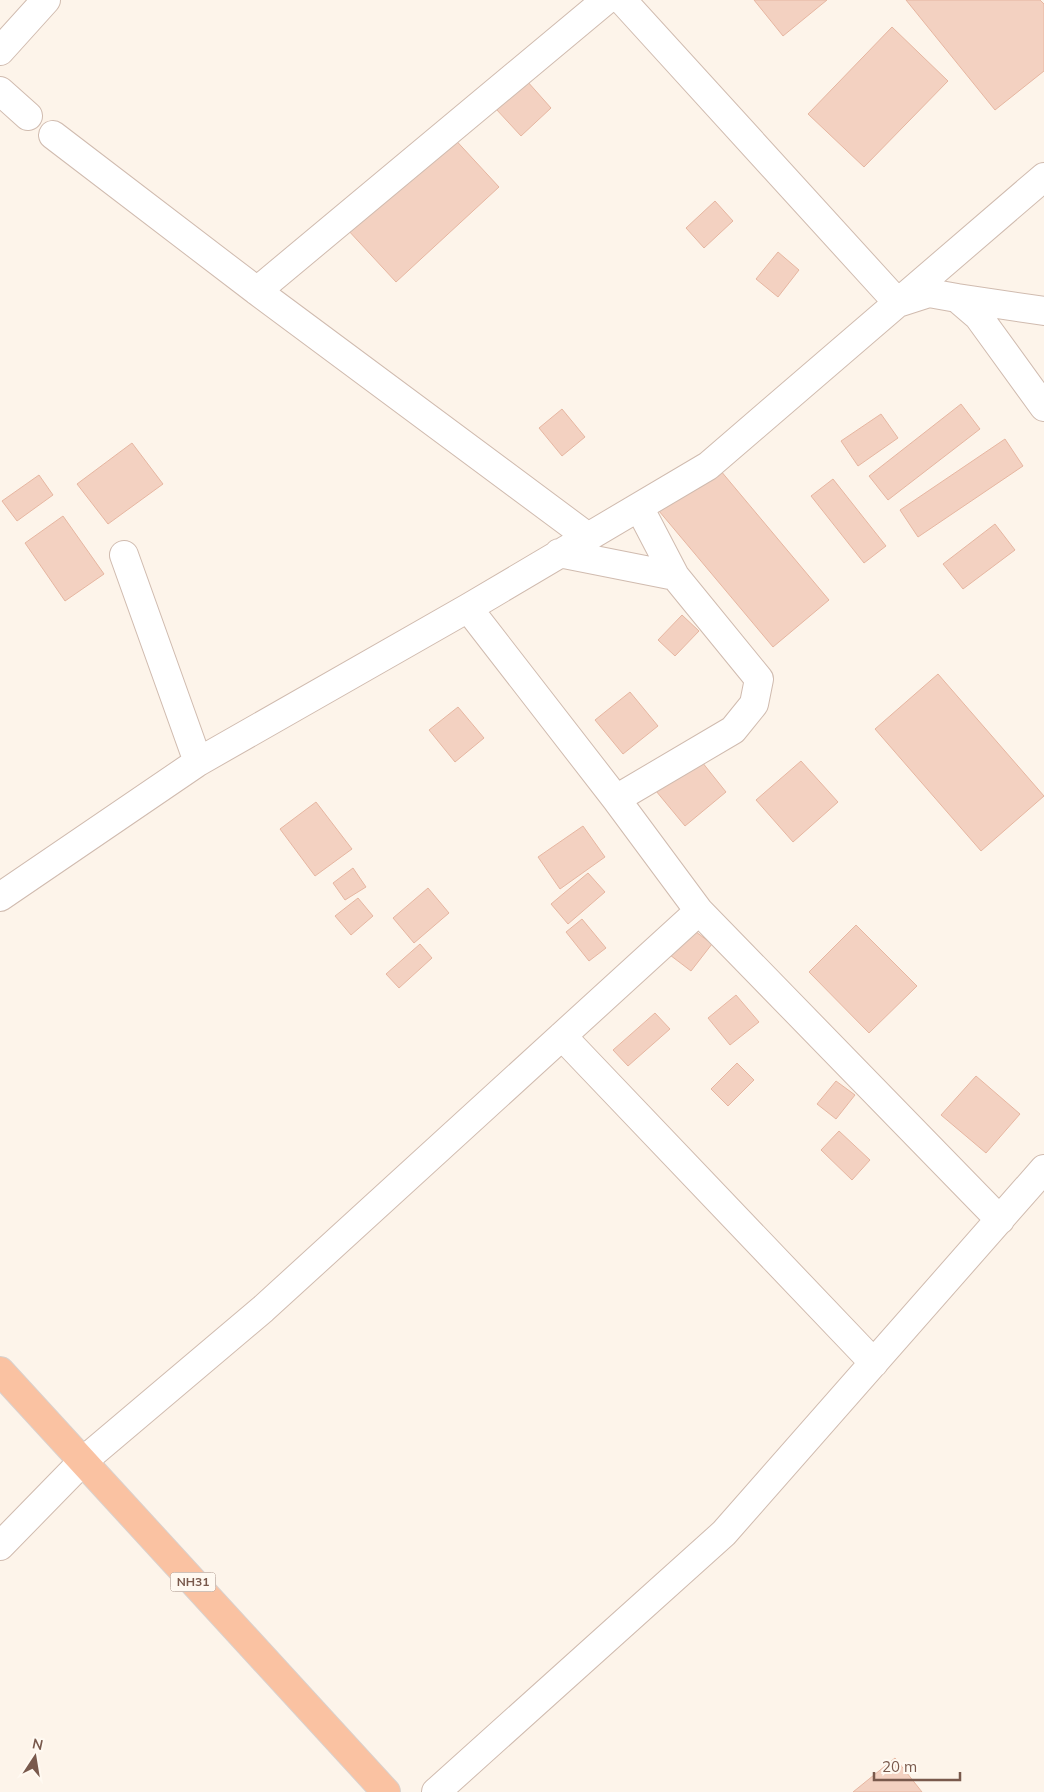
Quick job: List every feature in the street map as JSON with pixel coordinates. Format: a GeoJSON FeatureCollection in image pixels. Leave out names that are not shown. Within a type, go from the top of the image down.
{"type":"FeatureCollection","features":[{"type":"Feature","properties":{"kind":"highway","name":"NH31"},"geometry":{"type":"LineString","coordinates":[[0,1371],[386,1792]]}},
{"type":"Feature","properties":{"kind":"street"},"geometry":{"type":"LineString","coordinates":[[0,52],[46,0]]}},
{"type":"Feature","properties":{"kind":"street"},"geometry":{"type":"LineString","coordinates":[[257,291],[606,0]]}},
{"type":"Feature","properties":{"kind":"street"},"geometry":{"type":"LineString","coordinates":[[622,0],[898,303]]}},
{"type":"Feature","properties":{"kind":"street"},"geometry":{"type":"LineString","coordinates":[[0,92],[28,116]]}},
{"type":"Feature","properties":{"kind":"street"},"geometry":{"type":"LineString","coordinates":[[53,135],[257,291],[588,537]]}},
{"type":"Feature","properties":{"kind":"street"},"geometry":{"type":"LineString","coordinates":[[0,897],[198,762],[468,608],[708,466],[1044,177]]}},
{"type":"Feature","properties":{"kind":"street"},"geometry":{"type":"LineString","coordinates":[[898,303],[929,293],[1044,311]]}},
{"type":"Feature","properties":{"kind":"street"},"geometry":{"type":"LineString","coordinates":[[957,298],[978,316],[1044,407]]}},
{"type":"Feature","properties":{"kind":"street"},"geometry":{"type":"LineString","coordinates":[[616,799],[733,730],[754,704],[759,678],[675,576],[639,507]]}},
{"type":"Feature","properties":{"kind":"street"},"geometry":{"type":"LineString","coordinates":[[559,554],[675,576]]}},
{"type":"Feature","properties":{"kind":"street"},"geometry":{"type":"LineString","coordinates":[[124,555],[198,762]]}},
{"type":"Feature","properties":{"kind":"street"},"geometry":{"type":"LineString","coordinates":[[468,608],[616,799],[699,911],[1000,1220]]}},
{"type":"Feature","properties":{"kind":"street"},"geometry":{"type":"LineString","coordinates":[[0,1546],[82,1462],[263,1309],[699,911]]}},
{"type":"Feature","properties":{"kind":"street"},"geometry":{"type":"LineString","coordinates":[[562,1036],[874,1363]]}},
{"type":"Feature","properties":{"kind":"street"},"geometry":{"type":"LineString","coordinates":[[436,1792],[724,1533],[1044,1169]]}},
{"type":"Feature","properties":{"kind":"building"},"geometry":{"type":"Polygon","coordinates":[[[754,0],[827,0],[783,36],[754,0]]]}},
{"type":"Feature","properties":{"kind":"building"},"geometry":{"type":"Polygon","coordinates":[[[906,0],[1040,0],[1044,4],[1044,71],[995,110],[906,0]]]}},
{"type":"Feature","properties":{"kind":"building"},"geometry":{"type":"Polygon","coordinates":[[[892,27],[948,81],[864,167],[808,114],[892,27]]]}},
{"type":"Feature","properties":{"kind":"building"},"geometry":{"type":"Polygon","coordinates":[[[527,81],[551,108],[521,136],[496,109],[527,81]]]}},
{"type":"Feature","properties":{"kind":"building"},"geometry":{"type":"Polygon","coordinates":[[[450,134],[499,187],[396,282],[347,229],[450,134]]]}},
{"type":"Feature","properties":{"kind":"building"},"geometry":{"type":"Polygon","coordinates":[[[715,201],[733,221],[704,248],[686,228],[715,201]]]}},
{"type":"Feature","properties":{"kind":"building"},"geometry":{"type":"Polygon","coordinates":[[[778,252],[799,270],[778,297],[756,279],[778,252]]]}},
{"type":"Feature","properties":{"kind":"building"},"geometry":{"type":"Polygon","coordinates":[[[961,404],[980,429],[888,500],[869,476],[961,404]]]}},
{"type":"Feature","properties":{"kind":"building"},"geometry":{"type":"Polygon","coordinates":[[[562,409],[585,437],[562,456],[539,428],[562,409]]]}},
{"type":"Feature","properties":{"kind":"building"},"geometry":{"type":"Polygon","coordinates":[[[881,414],[898,438],[858,466],[841,441],[881,414]]]}},
{"type":"Feature","properties":{"kind":"building"},"geometry":{"type":"Polygon","coordinates":[[[1005,439],[1023,466],[918,537],[900,510],[1005,439]]]}},
{"type":"Feature","properties":{"kind":"building"},"geometry":{"type":"Polygon","coordinates":[[[132,443],[163,484],[108,524],[77,484],[132,443]]]}},
{"type":"Feature","properties":{"kind":"building"},"geometry":{"type":"Polygon","coordinates":[[[715,464],[829,600],[773,647],[659,511],[715,464]]]}},
{"type":"Feature","properties":{"kind":"building"},"geometry":{"type":"Polygon","coordinates":[[[39,475],[53,495],[17,521],[2,501],[39,475]]]}},
{"type":"Feature","properties":{"kind":"building"},"geometry":{"type":"Polygon","coordinates":[[[833,479],[886,546],[864,563],[811,496],[833,479]]]}},
{"type":"Feature","properties":{"kind":"building"},"geometry":{"type":"Polygon","coordinates":[[[63,516],[104,574],[65,601],[25,543],[63,516]]]}},
{"type":"Feature","properties":{"kind":"building"},"geometry":{"type":"Polygon","coordinates":[[[995,524],[1015,550],[963,589],[943,564],[995,524]]]}},
{"type":"Feature","properties":{"kind":"building"},"geometry":{"type":"Polygon","coordinates":[[[682,615],[699,631],[675,656],[658,640],[682,615]]]}},
{"type":"Feature","properties":{"kind":"building"},"geometry":{"type":"Polygon","coordinates":[[[938,674],[1044,796],[981,851],[875,729],[938,674]]]}},
{"type":"Feature","properties":{"kind":"building"},"geometry":{"type":"Polygon","coordinates":[[[630,692],[658,726],[623,754],[595,720],[630,692]]]}},
{"type":"Feature","properties":{"kind":"building"},"geometry":{"type":"Polygon","coordinates":[[[458,707],[484,738],[455,762],[429,730],[458,707]]]}},
{"type":"Feature","properties":{"kind":"building"},"geometry":{"type":"Polygon","coordinates":[[[698,757],[726,792],[685,826],[656,791],[698,757]]]}},
{"type":"Feature","properties":{"kind":"building"},"geometry":{"type":"Polygon","coordinates":[[[801,761],[838,802],[793,842],[756,800],[801,761]]]}},
{"type":"Feature","properties":{"kind":"building"},"geometry":{"type":"Polygon","coordinates":[[[316,802],[352,849],[315,876],[280,829],[316,802]]]}},
{"type":"Feature","properties":{"kind":"building"},"geometry":{"type":"Polygon","coordinates":[[[583,826],[605,857],[560,889],[538,857],[583,826]]]}},
{"type":"Feature","properties":{"kind":"building"},"geometry":{"type":"Polygon","coordinates":[[[353,868],[366,887],[345,900],[333,883],[353,868]]]}},
{"type":"Feature","properties":{"kind":"building"},"geometry":{"type":"Polygon","coordinates":[[[588,873],[605,892],[568,924],[551,904],[588,873]]]}},
{"type":"Feature","properties":{"kind":"building"},"geometry":{"type":"Polygon","coordinates":[[[428,888],[449,913],[414,943],[393,918],[428,888]]]}},
{"type":"Feature","properties":{"kind":"building"},"geometry":{"type":"Polygon","coordinates":[[[358,898],[373,916],[351,935],[335,916],[358,898]]]}},
{"type":"Feature","properties":{"kind":"building"},"geometry":{"type":"Polygon","coordinates":[[[582,919],[606,948],[589,961],[566,932],[582,919]]]}},
{"type":"Feature","properties":{"kind":"building"},"geometry":{"type":"Polygon","coordinates":[[[687,925],[712,944],[691,971],[666,952],[687,925]]]}},
{"type":"Feature","properties":{"kind":"building"},"geometry":{"type":"Polygon","coordinates":[[[856,925],[917,986],[869,1033],[809,972],[856,925]]]}},
{"type":"Feature","properties":{"kind":"building"},"geometry":{"type":"Polygon","coordinates":[[[420,944],[432,958],[399,988],[386,974],[420,944]]]}},
{"type":"Feature","properties":{"kind":"building"},"geometry":{"type":"Polygon","coordinates":[[[736,995],[759,1022],[730,1045],[708,1018],[736,995]]]}},
{"type":"Feature","properties":{"kind":"building"},"geometry":{"type":"Polygon","coordinates":[[[655,1013],[670,1029],[628,1066],[613,1050],[655,1013]]]}},
{"type":"Feature","properties":{"kind":"building"},"geometry":{"type":"Polygon","coordinates":[[[737,1063],[754,1080],[728,1106],[711,1089],[737,1063]]]}},
{"type":"Feature","properties":{"kind":"building"},"geometry":{"type":"Polygon","coordinates":[[[976,1076],[1020,1114],[986,1153],[941,1115],[976,1076]]]}},
{"type":"Feature","properties":{"kind":"building"},"geometry":{"type":"Polygon","coordinates":[[[836,1081],[855,1095],[836,1119],[817,1104],[836,1081]]]}},
{"type":"Feature","properties":{"kind":"building"},"geometry":{"type":"Polygon","coordinates":[[[839,1131],[870,1160],[852,1180],[821,1150],[839,1131]]]}},
{"type":"Feature","properties":{"kind":"building"},"geometry":{"type":"Polygon","coordinates":[[[895,1758],[922,1792],[853,1792],[895,1758]]]}}]}
